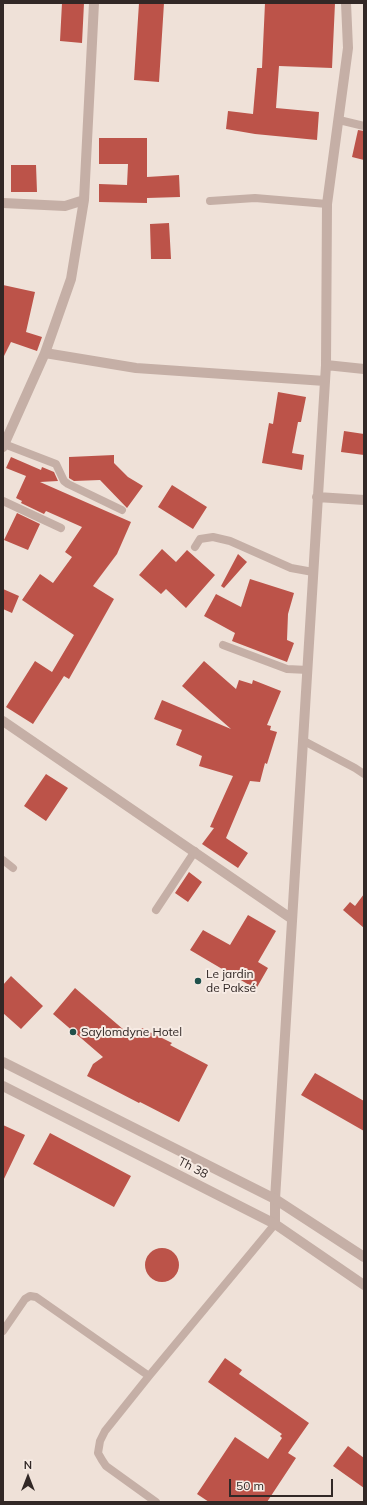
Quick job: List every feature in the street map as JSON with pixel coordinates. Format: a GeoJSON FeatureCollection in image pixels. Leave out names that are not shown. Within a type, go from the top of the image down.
{"type":"FeatureCollection","features":[{"type":"Feature","properties":{"kind":"street"},"geometry":{"type":"LineString","coordinates":[[4,446],[6,427],[45,353],[71,279],[84,200],[94,3]]}},
{"type":"Feature","properties":{"kind":"street"},"geometry":{"type":"LineString","coordinates":[[275,1224],[275,1199],[326,365],[327,204],[348,48],[346,3]]}},
{"type":"Feature","properties":{"kind":"street"},"geometry":{"type":"LineString","coordinates":[[3,203],[65,206],[84,200]]}},
{"type":"Feature","properties":{"kind":"street"},"geometry":{"type":"LineString","coordinates":[[45,353],[136,368],[325,381]]}},
{"type":"Feature","properties":{"kind":"street"},"geometry":{"type":"LineString","coordinates":[[326,365],[364,369]]}},
{"type":"Feature","properties":{"kind":"street"},"geometry":{"type":"LineString","coordinates":[[317,498],[364,500]]}},
{"type":"Feature","properties":{"kind":"street"},"geometry":{"type":"LineString","coordinates":[[3,721],[195,851],[292,919]]}},
{"type":"Feature","properties":{"kind":"street","name":"Th 38"},"geometry":{"type":"LineString","coordinates":[[3,1062],[275,1199],[364,1257]]}},
{"type":"Feature","properties":{"kind":"street","name":"Th 38"},"geometry":{"type":"LineString","coordinates":[[3,1086],[275,1224],[364,1284]]}},
{"type":"Feature","properties":{"kind":"lane"},"geometry":{"type":"LineString","coordinates":[[339,120],[364,126]]}},
{"type":"Feature","properties":{"kind":"lane"},"geometry":{"type":"LineString","coordinates":[[210,201],[255,198],[327,204]]}},
{"type":"Feature","properties":{"kind":"lane"},"geometry":{"type":"LineString","coordinates":[[4,446],[56,464],[64,481],[68,484],[122,510]]}},
{"type":"Feature","properties":{"kind":"lane"},"geometry":{"type":"LineString","coordinates":[[3,502],[62,528]]}},
{"type":"Feature","properties":{"kind":"lane"},"geometry":{"type":"LineString","coordinates":[[195,547],[200,539],[212,537],[230,541],[291,568],[313,572]]}},
{"type":"Feature","properties":{"kind":"lane"},"geometry":{"type":"LineString","coordinates":[[223,645],[287,669],[308,670]]}},
{"type":"Feature","properties":{"kind":"lane"},"geometry":{"type":"LineString","coordinates":[[304,741],[364,774]]}},
{"type":"Feature","properties":{"kind":"lane"},"geometry":{"type":"LineString","coordinates":[[156,910],[195,851]]}},
{"type":"Feature","properties":{"kind":"lane"},"geometry":{"type":"LineString","coordinates":[[3,860],[13,868]]}},
{"type":"Feature","properties":{"kind":"lane"},"geometry":{"type":"LineString","coordinates":[[156,1502],[106,1466],[98,1453],[100,1441],[105,1431],[275,1224]]}},
{"type":"Feature","properties":{"kind":"lane"},"geometry":{"type":"LineString","coordinates":[[3,1331],[25,1299],[30,1296],[36,1297],[150,1376]]}},
{"type":"Feature","properties":{"kind":"building"},"geometry":{"type":"Polygon","coordinates":[[[62,3],[84,3],[82,43],[60,41],[62,3]]]}},
{"type":"Feature","properties":{"kind":"building"},"geometry":{"type":"Polygon","coordinates":[[[139,3],[164,3],[159,82],[134,80],[139,3]]]}},
{"type":"Feature","properties":{"kind":"building"},"geometry":{"type":"Polygon","coordinates":[[[265,3],[335,3],[332,68],[279,66],[276,108],[319,112],[317,140],[255,134],[226,129],[228,111],[253,114],[257,68],[262,68],[265,3]]]}},
{"type":"Feature","properties":{"kind":"building"},"geometry":{"type":"Polygon","coordinates":[[[358,130],[364,131],[364,160],[352,157],[358,130]]]}},
{"type":"Feature","properties":{"kind":"building"},"geometry":{"type":"Polygon","coordinates":[[[99,138],[147,138],[147,177],[179,175],[180,197],[147,198],[147,203],[99,202],[99,184],[127,185],[128,164],[99,164],[99,138]]]}},
{"type":"Feature","properties":{"kind":"building"},"geometry":{"type":"Polygon","coordinates":[[[11,165],[36,165],[37,192],[11,192],[11,165]]]}},
{"type":"Feature","properties":{"kind":"building"},"geometry":{"type":"Polygon","coordinates":[[[169,223],[171,259],[151,259],[150,224],[169,223]]]}},
{"type":"Feature","properties":{"kind":"building"},"geometry":{"type":"Polygon","coordinates":[[[3,285],[35,292],[26,332],[42,337],[37,351],[11,342],[3,358],[3,285]]]}},
{"type":"Feature","properties":{"kind":"building"},"geometry":{"type":"Polygon","coordinates":[[[278,392],[306,397],[301,422],[298,422],[292,453],[304,455],[302,470],[262,463],[269,423],[273,424],[278,392]]]}},
{"type":"Feature","properties":{"kind":"building"},"geometry":{"type":"Polygon","coordinates":[[[344,431],[364,434],[364,455],[341,452],[344,431]]]}},
{"type":"Feature","properties":{"kind":"building"},"geometry":{"type":"Polygon","coordinates":[[[114,455],[114,463],[128,477],[143,486],[127,508],[100,480],[74,481],[69,478],[69,457],[114,455]]]}},
{"type":"Feature","properties":{"kind":"building"},"geometry":{"type":"Polygon","coordinates":[[[11,457],[41,470],[42,467],[54,472],[58,481],[40,482],[131,522],[117,554],[93,586],[114,599],[69,679],[64,676],[33,724],[6,707],[35,661],[52,672],[74,635],[22,600],[40,574],[53,583],[72,557],[65,552],[82,527],[46,511],[44,514],[21,503],[22,501],[16,498],[26,476],[6,468],[11,457]]]}},
{"type":"Feature","properties":{"kind":"building"},"geometry":{"type":"Polygon","coordinates":[[[172,485],[207,507],[193,529],[158,507],[172,485]]]}},
{"type":"Feature","properties":{"kind":"building"},"geometry":{"type":"Polygon","coordinates":[[[17,513],[40,524],[28,550],[4,540],[17,513]]]}},
{"type":"Feature","properties":{"kind":"building"},"geometry":{"type":"Polygon","coordinates":[[[162,549],[176,562],[187,550],[215,575],[186,608],[166,589],[161,594],[139,575],[162,549]]]}},
{"type":"Feature","properties":{"kind":"building"},"geometry":{"type":"Polygon","coordinates":[[[238,554],[247,562],[224,588],[221,586],[238,554]]]}},
{"type":"Feature","properties":{"kind":"building"},"geometry":{"type":"Polygon","coordinates":[[[250,579],[294,593],[288,614],[287,640],[294,643],[287,662],[232,641],[235,633],[204,616],[216,594],[241,607],[250,579]]]}},
{"type":"Feature","properties":{"kind":"building"},"geometry":{"type":"Polygon","coordinates":[[[3,589],[19,596],[12,613],[3,609],[3,589]]]}},
{"type":"Feature","properties":{"kind":"building"},"geometry":{"type":"Polygon","coordinates":[[[204,661],[236,689],[239,680],[252,684],[253,680],[281,691],[267,725],[271,726],[270,730],[277,732],[267,764],[265,763],[260,782],[250,781],[226,838],[248,853],[238,868],[202,844],[214,828],[210,827],[233,776],[199,766],[202,756],[176,745],[182,730],[154,719],[162,700],[231,729],[182,686],[204,661]]]}},
{"type":"Feature","properties":{"kind":"building"},"geometry":{"type":"Polygon","coordinates":[[[46,774],[68,788],[46,821],[24,806],[46,774]]]}},
{"type":"Feature","properties":{"kind":"building"},"geometry":{"type":"Polygon","coordinates":[[[189,872],[202,882],[188,902],[175,893],[189,872]]]}},
{"type":"Feature","properties":{"kind":"building"},"geometry":{"type":"Polygon","coordinates":[[[364,894],[364,928],[343,910],[350,902],[355,906],[364,894]]]}},
{"type":"Feature","properties":{"kind":"building"},"geometry":{"type":"Polygon","coordinates":[[[248,915],[276,931],[258,962],[268,968],[256,989],[190,950],[203,930],[230,945],[248,915]]]}},
{"type":"Feature","properties":{"kind":"building"},"geometry":{"type":"Polygon","coordinates":[[[11,976],[43,1006],[21,1029],[3,1013],[3,985],[11,976]]]}},
{"type":"Feature","properties":{"kind":"building"},"geometry":{"type":"Polygon","coordinates":[[[75,988],[131,1036],[142,1028],[172,1043],[170,1045],[208,1065],[179,1122],[87,1076],[93,1064],[103,1057],[53,1014],[75,988]]]}},
{"type":"Feature","properties":{"kind":"building"},"geometry":{"type":"Polygon","coordinates":[[[315,1073],[364,1101],[364,1131],[301,1095],[315,1073]]]}},
{"type":"Feature","properties":{"kind":"building"},"geometry":{"type":"Polygon","coordinates":[[[3,1125],[25,1135],[3,1181],[3,1125]]]}},
{"type":"Feature","properties":{"kind":"building"},"geometry":{"type":"Polygon","coordinates":[[[50,1133],[131,1176],[114,1207],[33,1164],[50,1133]]]}},
{"type":"Feature","properties":{"kind":"building"},"geometry":{"type":"Polygon","coordinates":[[[159,1248],[165,1248],[174,1253],[178,1259],[178,1271],[174,1277],[165,1282],[159,1282],[150,1277],[145,1268],[145,1262],[150,1253],[159,1248]]]}},
{"type":"Feature","properties":{"kind":"building"},"geometry":{"type":"Polygon","coordinates":[[[225,1358],[242,1370],[239,1374],[309,1423],[288,1453],[296,1458],[267,1502],[209,1502],[197,1494],[235,1437],[268,1459],[282,1438],[280,1436],[282,1434],[208,1382],[225,1358]]]}},
{"type":"Feature","properties":{"kind":"building"},"geometry":{"type":"Polygon","coordinates":[[[348,1446],[364,1458],[364,1488],[333,1466],[348,1446]]]}},
{"type":"Feature","properties":{"kind":"place","name":"Le jardin de Paksé"},"geometry":{"type":"Point","coordinates":[198,981]}},
{"type":"Feature","properties":{"kind":"place","name":"Saylomdyne Hotel"},"geometry":{"type":"Point","coordinates":[73,1032]}}]}
